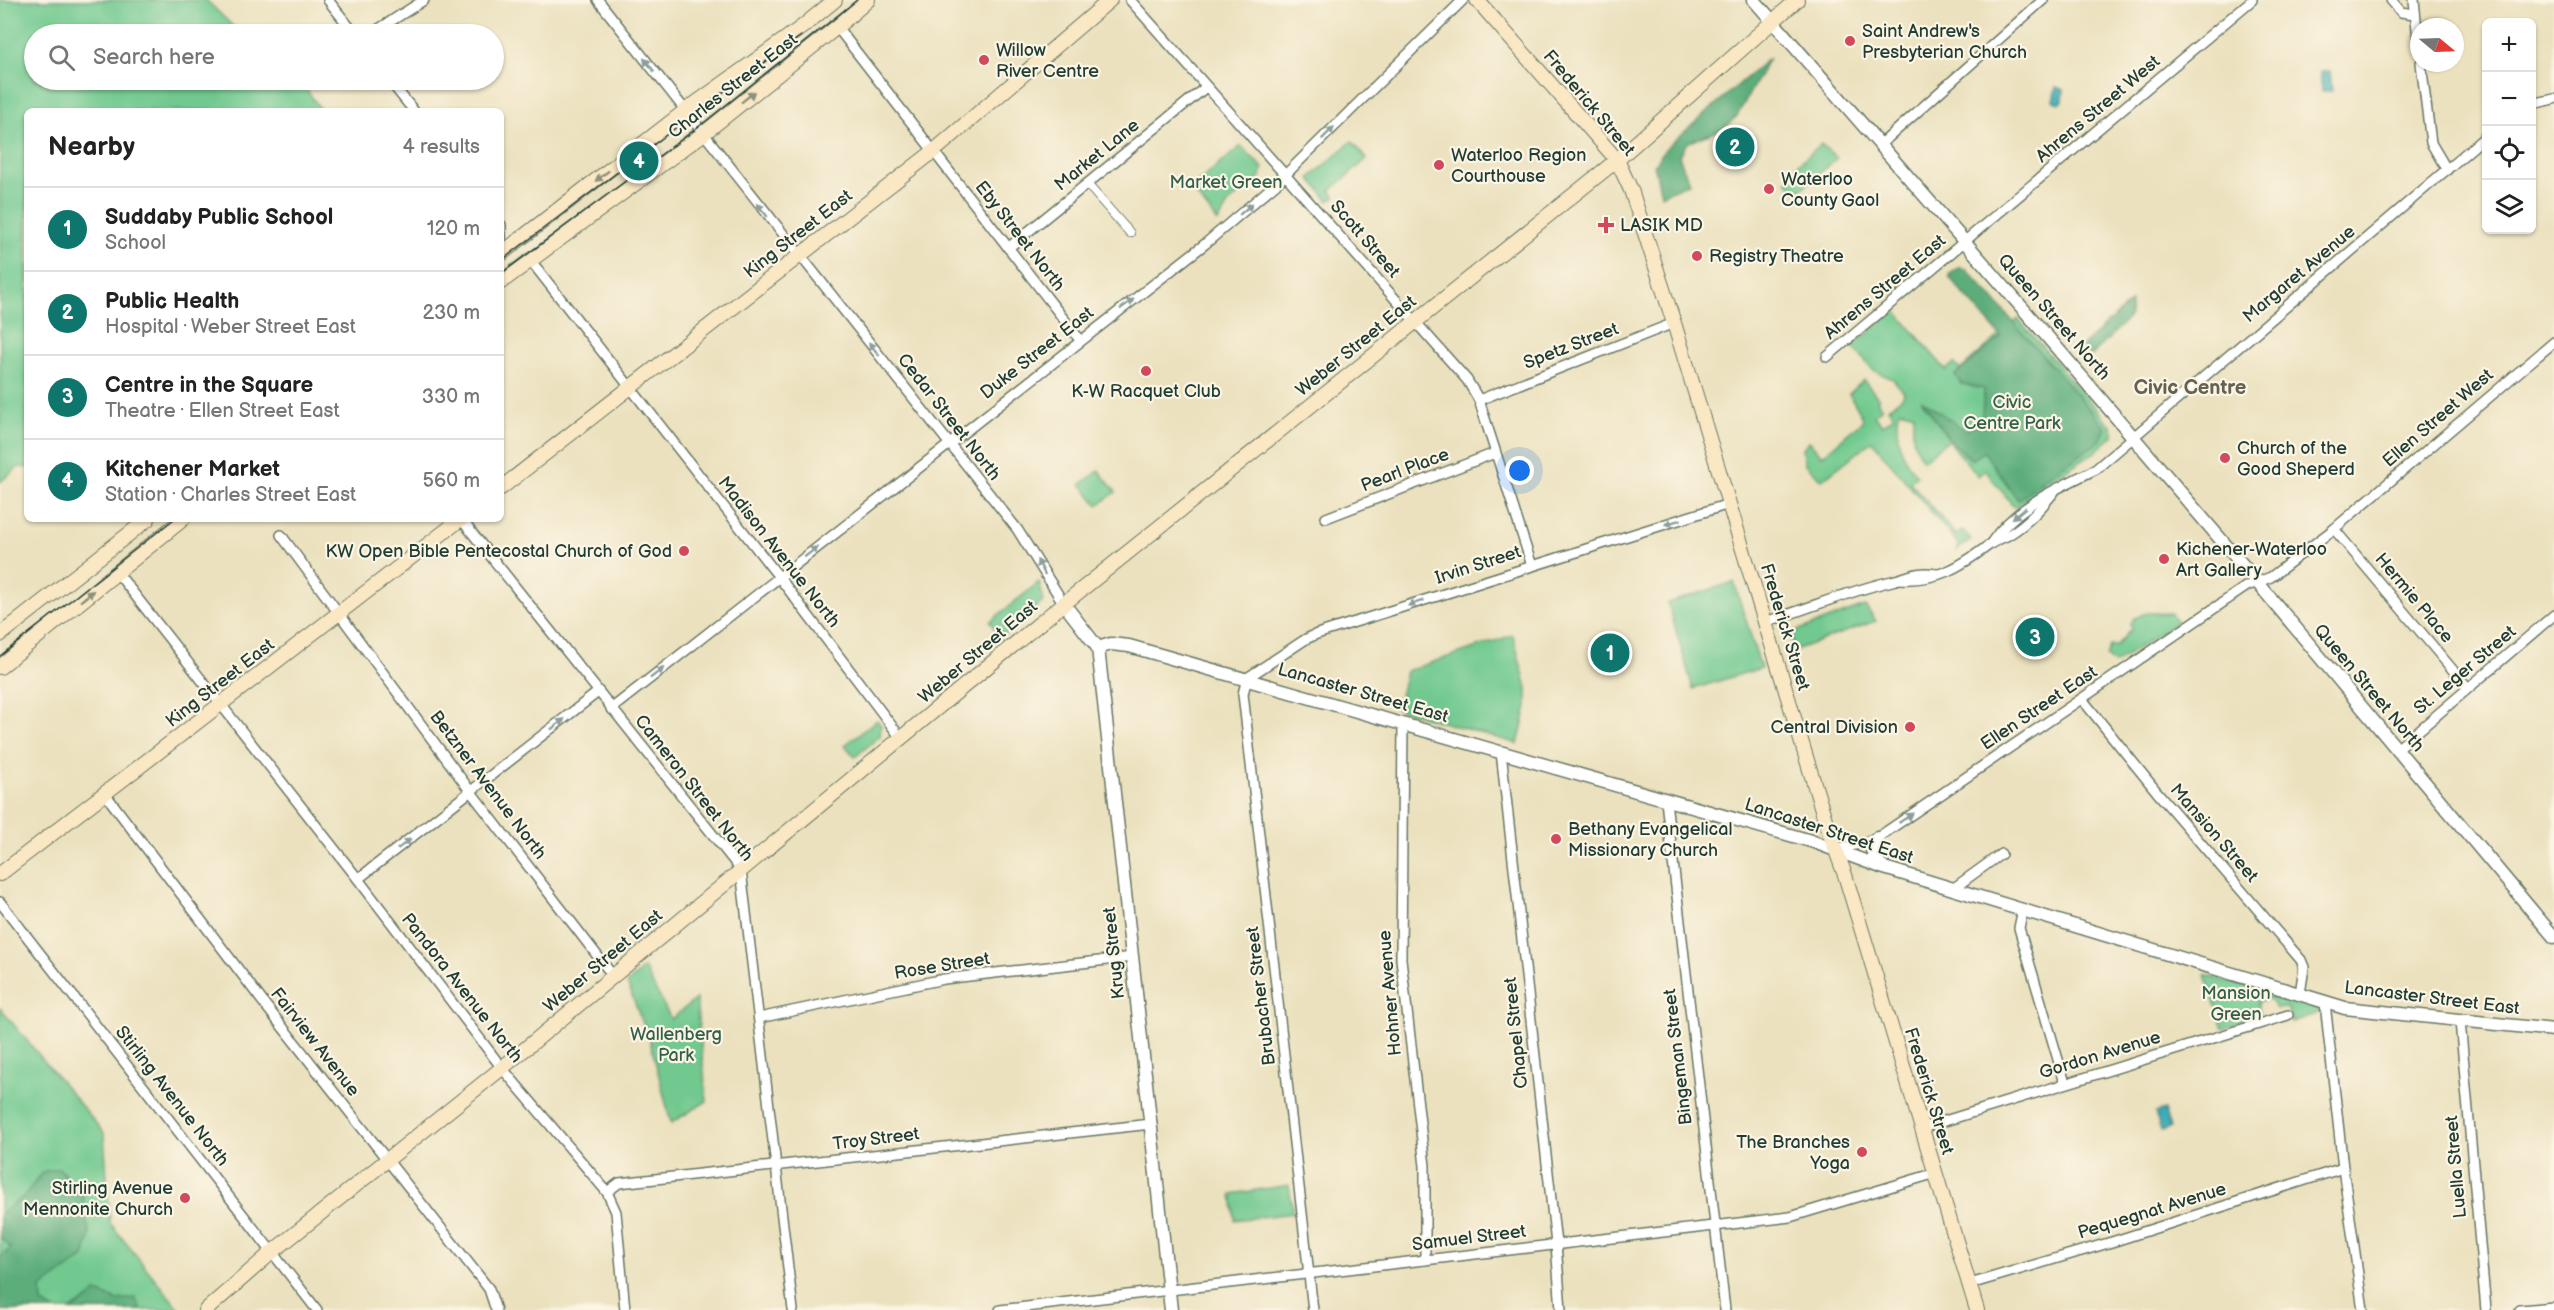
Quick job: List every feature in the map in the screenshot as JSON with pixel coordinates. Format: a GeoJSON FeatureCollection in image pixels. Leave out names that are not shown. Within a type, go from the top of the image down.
{"type":"FeatureCollection","features":[{"type":"Feature","properties":{"kind":"main road","name":"Charles Street East"},"geometry":{"type":"LineString","coordinates":[[504,252],[820,6],[835,0]]}},
{"type":"Feature","properties":{"kind":"main road","name":"Charles Street East"},"geometry":{"type":"LineString","coordinates":[[504,280],[703,134],[868,0]]}},
{"type":"Feature","properties":{"kind":"main road","name":"King Street East"},"geometry":{"type":"LineString","coordinates":[[504,486],[934,151],[1110,0]]}},
{"type":"Feature","properties":{"kind":"main road","name":"Frederick Street"},"geometry":{"type":"LineString","coordinates":[[1477,0],[1617,160],[1631,190],[1674,323],[1834,849],[1845,875],[1977,1310]]}},
{"type":"Feature","properties":{"kind":"main road","name":"Weber Street East"},"geometry":{"type":"LineString","coordinates":[[206,1310],[271,1253],[502,1068],[1064,604],[1617,160],[1797,0]]}},
{"type":"Feature","properties":{"kind":"main road"},"geometry":{"type":"LineString","coordinates":[[0,635],[144,522]]}},
{"type":"Feature","properties":{"kind":"main road"},"geometry":{"type":"LineString","coordinates":[[0,668],[116,571],[179,522]]}},
{"type":"Feature","properties":{"kind":"main road","name":"King Street East"},"geometry":{"type":"LineString","coordinates":[[0,874],[106,795],[457,522]]}},
{"type":"Feature","properties":{"kind":"street"},"geometry":{"type":"LineString","coordinates":[[328,0],[347,24]]}},
{"type":"Feature","properties":{"kind":"street"},"geometry":{"type":"LineString","coordinates":[[387,24],[424,0]]}},
{"type":"Feature","properties":{"kind":"street","name":"Cedar Street North"},"geometry":{"type":"LineString","coordinates":[[598,0],[1017,529],[1064,604]]}},
{"type":"Feature","properties":{"kind":"street","name":"Scott Street"},"geometry":{"type":"LineString","coordinates":[[1130,0],[1467,380],[1479,400],[1532,566]]}},
{"type":"Feature","properties":{"kind":"street","name":"Duke Street East"},"geometry":{"type":"LineString","coordinates":[[611,709],[1080,340],[1202,247],[1286,174],[1463,0]]}},
{"type":"Feature","properties":{"kind":"street","name":"Queen Street North"},"geometry":{"type":"LineString","coordinates":[[1754,0],[2258,583],[2554,937]]}},
{"type":"Feature","properties":{"kind":"street"},"geometry":{"type":"LineString","coordinates":[[1880,145],[2043,0]]}},
{"type":"Feature","properties":{"kind":"street","name":"Ahrens Street West"},"geometry":{"type":"LineString","coordinates":[[1964,243],[2252,0]]}},
{"type":"Feature","properties":{"kind":"street"},"geometry":{"type":"LineString","coordinates":[[2391,0],[2401,12],[2415,14]]}},
{"type":"Feature","properties":{"kind":"street"},"geometry":{"type":"LineString","coordinates":[[2414,0],[2415,18]]}},
{"type":"Feature","properties":{"kind":"street","name":"Eby Street North"},"geometry":{"type":"LineString","coordinates":[[837,27],[1080,340]]}},
{"type":"Feature","properties":{"kind":"street"},"geometry":{"type":"LineString","coordinates":[[2422,72],[2431,143],[2447,170]]}},
{"type":"Feature","properties":{"kind":"street","name":"Market Lane"},"geometry":{"type":"LineString","coordinates":[[1008,248],[1206,87]]}},
{"type":"Feature","properties":{"kind":"street"},"geometry":{"type":"LineString","coordinates":[[397,90],[412,108]]}},
{"type":"Feature","properties":{"kind":"street"},"geometry":{"type":"LineString","coordinates":[[2536,103],[2554,99]]}},
{"type":"Feature","properties":{"kind":"street","name":"Margaret Avenue"},"geometry":{"type":"LineString","coordinates":[[1765,622],[1840,594],[1900,579],[1926,579],[1962,564],[1991,543],[2009,535],[2027,522],[2055,491],[2096,469],[2482,140]]}},
{"type":"Feature","properties":{"kind":"street"},"geometry":{"type":"LineString","coordinates":[[1087,184],[1130,233]]}},
{"type":"Feature","properties":{"kind":"street","name":"Ahrens Street East"},"geometry":{"type":"LineString","coordinates":[[1827,357],[1949,253],[1964,243]]}},
{"type":"Feature","properties":{"kind":"street","name":"Madison Avenue North"},"geometry":{"type":"LineString","coordinates":[[531,261],[779,577],[901,738]]}},
{"type":"Feature","properties":{"kind":"street","name":"Spetz Street"},"geometry":{"type":"LineString","coordinates":[[1479,400],[1674,323]]}},
{"type":"Feature","properties":{"kind":"street","name":"Ellen Street West"},"geometry":{"type":"LineString","coordinates":[[2258,583],[2271,577],[2334,529],[2554,342]]}},
{"type":"Feature","properties":{"kind":"street","name":"Pearl Place"},"geometry":{"type":"LineString","coordinates":[[1326,518],[1495,453]]}},
{"type":"Feature","properties":{"kind":"street","name":"Irvin Street"},"geometry":{"type":"LineString","coordinates":[[1247,678],[1306,639],[1729,504]]}},
{"type":"Feature","properties":{"kind":"street","name":"Cameron Street North"},"geometry":{"type":"LineString","coordinates":[[463,522],[741,870],[793,1310]]}},
{"type":"Feature","properties":{"kind":"street","name":"Hermie Place"},"geometry":{"type":"LineString","coordinates":[[2334,529],[2468,688]]}},
{"type":"Feature","properties":{"kind":"street","name":"Betzner Avenue North"},"geometry":{"type":"LineString","coordinates":[[281,535],[471,792],[613,976]]}},
{"type":"Feature","properties":{"kind":"street","name":"Pandora Avenue North"},"geometry":{"type":"LineString","coordinates":[[116,571],[358,879],[502,1068],[607,1192],[616,1212],[625,1310]]}},
{"type":"Feature","properties":{"kind":"street","name":"Ellen Street East"},"geometry":{"type":"LineString","coordinates":[[1834,849],[1877,838],[2243,589],[2258,583]]}},
{"type":"Feature","properties":{"kind":"street"},"geometry":{"type":"LineString","coordinates":[[1064,604],[1098,648]]}},
{"type":"Feature","properties":{"kind":"street","name":"St. Leger Street"},"geometry":{"type":"LineString","coordinates":[[2397,749],[2554,615]]}},
{"type":"Feature","properties":{"kind":"street","name":"Lancaster Street East"},"geometry":{"type":"LineString","coordinates":[[1098,648],[1111,644],[1129,646],[1403,723],[1834,849],[1881,867],[2325,1003],[2345,1008],[2554,1030]]}},
{"type":"Feature","properties":{"kind":"street","name":"Krug Street"},"geometry":{"type":"LineString","coordinates":[[1098,648],[1171,1310]]}},
{"type":"Feature","properties":{"kind":"street","name":"Brubacher Street"},"geometry":{"type":"LineString","coordinates":[[1247,678],[1243,694],[1313,1310]]}},
{"type":"Feature","properties":{"kind":"street"},"geometry":{"type":"LineString","coordinates":[[358,879],[598,692]]}},
{"type":"Feature","properties":{"kind":"street","name":"Mansion Street"},"geometry":{"type":"LineString","coordinates":[[2082,699],[2157,792],[2301,960],[2304,967],[2300,994]]}},
{"type":"Feature","properties":{"kind":"street","name":"Hohner Avenue"},"geometry":{"type":"LineString","coordinates":[[1403,723],[1401,959],[1425,1166],[1425,1260]]}},
{"type":"Feature","properties":{"kind":"street","name":"Chapel Street"},"geometry":{"type":"LineString","coordinates":[[1501,752],[1556,1244],[1561,1310]]}},
{"type":"Feature","properties":{"kind":"street","name":"Fairview Avenue"},"geometry":{"type":"LineString","coordinates":[[106,795],[386,1160],[489,1289],[496,1310]]}},
{"type":"Feature","properties":{"kind":"street","name":"Bingeman Street"},"geometry":{"type":"LineString","coordinates":[[1666,801],[1725,1310]]}},
{"type":"Feature","properties":{"kind":"street"},"geometry":{"type":"LineString","coordinates":[[1877,838],[1872,850],[1881,867]]}},
{"type":"Feature","properties":{"kind":"street"},"geometry":{"type":"LineString","coordinates":[[1954,888],[2001,854]]}},
{"type":"Feature","properties":{"kind":"street","name":"Stirling Avenue North"},"geometry":{"type":"LineString","coordinates":[[0,902],[317,1310]]}},
{"type":"Feature","properties":{"kind":"street"},"geometry":{"type":"LineString","coordinates":[[2023,909],[2019,928],[2065,1083]]}},
{"type":"Feature","properties":{"kind":"street","name":"Rose Street"},"geometry":{"type":"LineString","coordinates":[[759,1018],[944,979],[1133,957]]}},
{"type":"Feature","properties":{"kind":"street"},"geometry":{"type":"LineString","coordinates":[[2325,1003],[2343,1168],[2363,1310]]}},
{"type":"Feature","properties":{"kind":"street","name":"Gordon Avenue"},"geometry":{"type":"LineString","coordinates":[[1922,1128],[2288,1015]]}},
{"type":"Feature","properties":{"kind":"street","name":"Luella Street"},"geometry":{"type":"LineString","coordinates":[[2460,1021],[2486,1310]]}},
{"type":"Feature","properties":{"kind":"street","name":"Troy Street"},"geometry":{"type":"LineString","coordinates":[[607,1192],[619,1183],[1151,1124]]}},
{"type":"Feature","properties":{"kind":"street","name":"Pequegnat Avenue"},"geometry":{"type":"LineString","coordinates":[[1970,1284],[2115,1241],[2343,1168]]}},
{"type":"Feature","properties":{"kind":"street","name":"Samuel Street"},"geometry":{"type":"LineString","coordinates":[[1000,1310],[1802,1215],[1936,1173]]}},
{"type":"Feature","properties":{"kind":"street"},"geometry":{"type":"LineString","coordinates":[[2520,1310],[2554,1307]]}},
{"type":"Feature","properties":{"kind":"green space"},"geometry":{"type":"Polygon","coordinates":[[[0,0],[206,0],[231,24],[24,24],[24,90],[307,90],[320,108],[24,108],[24,468],[19,467],[0,482],[0,0]]]}},
{"type":"Feature","properties":{"kind":"green space"},"geometry":{"type":"Polygon","coordinates":[[[1769,58],[1737,116],[1724,128],[1687,143],[1679,155],[1689,183],[1661,195],[1654,165],[1666,148],[1769,58]]]}},
{"type":"Feature","properties":{"kind":"green space"},"geometry":{"type":"Polygon","coordinates":[[[1352,141],[1367,159],[1330,191],[1335,197],[1329,201],[1310,178],[1352,141]]]}},
{"type":"Feature","properties":{"kind":"green space"},"geometry":{"type":"Polygon","coordinates":[[[1821,144],[1837,158],[1797,193],[1786,181],[1798,170],[1795,167],[1821,144]]]}},
{"type":"Feature","properties":{"kind":"green space","name":"Market Green"},"geometry":{"type":"Polygon","coordinates":[[[1241,146],[1263,168],[1260,177],[1229,203],[1218,222],[1191,188],[1241,146]]]}},
{"type":"Feature","properties":{"kind":"green space","name":"Civic Centre Park"},"geometry":{"type":"Polygon","coordinates":[[[1959,268],[1967,269],[2106,428],[2100,441],[2048,476],[2018,500],[1984,452],[1972,460],[1949,439],[1921,399],[1966,431],[1982,416],[1984,389],[1961,384],[1955,375],[2001,337],[1950,278],[1950,274],[1959,268]]]}},
{"type":"Feature","properties":{"kind":"green space"},"geometry":{"type":"Polygon","coordinates":[[[2131,302],[2130,316],[2092,356],[2086,353],[2082,346],[2131,302]]]}},
{"type":"Feature","properties":{"kind":"green space","name":"Civic Centre Park"},"geometry":{"type":"Polygon","coordinates":[[[1895,310],[1946,370],[1954,363],[1960,370],[2018,319],[2111,426],[2114,435],[2095,452],[2048,481],[2015,508],[1985,470],[1978,476],[1948,440],[1923,460],[1913,438],[1914,414],[1900,410],[1897,428],[1900,445],[1917,476],[1910,482],[1956,535],[1963,530],[1971,540],[1957,550],[1959,545],[1872,441],[1822,480],[1805,464],[1803,448],[1809,441],[1822,456],[1862,421],[1863,418],[1849,394],[1864,380],[1879,399],[1877,401],[1882,408],[1874,415],[1883,425],[1894,416],[1888,408],[1903,396],[1904,392],[1893,379],[1874,371],[1852,346],[1895,310]]]}},
{"type":"Feature","properties":{"kind":"green space"},"geometry":{"type":"Polygon","coordinates":[[[1099,471],[1116,492],[1098,505],[1081,484],[1099,471]]]}},
{"type":"Feature","properties":{"kind":"green space"},"geometry":{"type":"Polygon","coordinates":[[[1039,582],[1044,601],[1001,637],[990,622],[1039,582]]]}},
{"type":"Feature","properties":{"kind":"green space"},"geometry":{"type":"Polygon","coordinates":[[[1734,582],[1761,668],[1693,689],[1668,603],[1734,582]]]}},
{"type":"Feature","properties":{"kind":"green space"},"geometry":{"type":"Polygon","coordinates":[[[1865,606],[1876,621],[1795,650],[1791,633],[1865,606]]]}},
{"type":"Feature","properties":{"kind":"green space"},"geometry":{"type":"Polygon","coordinates":[[[2146,613],[2171,613],[2177,622],[2114,664],[2106,657],[2110,646],[2116,646],[2131,629],[2130,623],[2134,618],[2146,613]]]}},
{"type":"Feature","properties":{"kind":"green space"},"geometry":{"type":"Polygon","coordinates":[[[1513,635],[1527,688],[1527,706],[1518,744],[1397,709],[1406,671],[1513,635]]]}},
{"type":"Feature","properties":{"kind":"green space"},"geometry":{"type":"Polygon","coordinates":[[[877,720],[881,725],[880,736],[855,757],[845,745],[877,720]]]}},
{"type":"Feature","properties":{"kind":"green space","name":"Wallenberg Park"},"geometry":{"type":"Polygon","coordinates":[[[644,968],[671,1019],[696,999],[707,1101],[671,1123],[650,1041],[627,983],[644,968]]]}},
{"type":"Feature","properties":{"kind":"green space","name":"Mansion Green"},"geometry":{"type":"Polygon","coordinates":[[[2205,975],[2312,1004],[2321,1012],[2292,1022],[2287,1008],[2276,1009],[2269,999],[2258,1001],[2259,1014],[2255,1018],[2223,1028],[2205,975]]]}},
{"type":"Feature","properties":{"kind":"green space"},"geometry":{"type":"Polygon","coordinates":[[[0,1008],[104,1133],[110,1223],[180,1310],[0,1310],[0,1008]]]}},
{"type":"Feature","properties":{"kind":"green space"},"geometry":{"type":"Polygon","coordinates":[[[59,1168],[70,1181],[82,1183],[85,1215],[90,1234],[84,1257],[41,1288],[42,1303],[56,1310],[0,1310],[0,1257],[11,1248],[0,1237],[0,1214],[24,1196],[43,1172],[59,1168]]]}},
{"type":"Feature","properties":{"kind":"green space"},"geometry":{"type":"Polygon","coordinates":[[[1289,1185],[1293,1213],[1235,1220],[1232,1194],[1289,1185]]]}},
{"type":"Feature","properties":{"kind":"green space"},"geometry":{"type":"Polygon","coordinates":[[[96,1292],[117,1300],[135,1298],[141,1310],[70,1310],[96,1292]]]}},
{"type":"Feature","properties":{"kind":"water"},"geometry":{"type":"Polygon","coordinates":[[[2320,71],[2330,71],[2332,91],[2322,91],[2320,71]]]}},
{"type":"Feature","properties":{"kind":"water"},"geometry":{"type":"Polygon","coordinates":[[[2056,87],[2064,90],[2063,101],[2059,103],[2053,100],[2056,87]]]}},
{"type":"Feature","properties":{"kind":"water"},"geometry":{"type":"Polygon","coordinates":[[[2164,1110],[2170,1128],[2161,1131],[2155,1113],[2164,1110]]]}},
{"type":"Feature","properties":{"kind":"tram line"},"geometry":{"type":"LineString","coordinates":[[504,272],[706,121],[857,0]]}},
{"type":"Feature","properties":{"kind":"tram line"},"geometry":{"type":"LineString","coordinates":[[504,259],[716,97],[801,36]]}},
{"type":"Feature","properties":{"kind":"tram line"},"geometry":{"type":"LineString","coordinates":[[0,656],[170,522]]}},
{"type":"Feature","properties":{"kind":"place","name":"Saint Andrew's Presbyterian Church"},"geometry":{"type":"Point","coordinates":[1850,41]}},
{"type":"Feature","properties":{"kind":"place","name":"Willow River Centre"},"geometry":{"type":"Point","coordinates":[984,60]}},
{"type":"Feature","properties":{"kind":"place","name":"Public Health"},"geometry":{"type":"Point","coordinates":[1735,147]}},
{"type":"Feature","properties":{"kind":"place","name":"Kitchener Market"},"geometry":{"type":"Point","coordinates":[639,161]}},
{"type":"Feature","properties":{"kind":"place","name":"Waterloo Region Courthouse"},"geometry":{"type":"Point","coordinates":[1439,165]}},
{"type":"Feature","properties":{"kind":"place","name":"Waterloo County Gaol"},"geometry":{"type":"Point","coordinates":[1769,189]}},
{"type":"Feature","properties":{"kind":"place","name":"LASIK MD"},"geometry":{"type":"Point","coordinates":[1606,225]}},
{"type":"Feature","properties":{"kind":"place","name":"Registry Theatre"},"geometry":{"type":"Point","coordinates":[1697,256]}},
{"type":"Feature","properties":{"kind":"place","name":"K-W Racquet Club"},"geometry":{"type":"Point","coordinates":[1146,371]}},
{"type":"Feature","properties":{"kind":"place","name":"Church of the Good Sheperd"},"geometry":{"type":"Point","coordinates":[2225,458]}},
{"type":"Feature","properties":{"kind":"place","name":"KW Open Bible Pentecostal Church of God"},"geometry":{"type":"Point","coordinates":[684,551]}},
{"type":"Feature","properties":{"kind":"place","name":"Kichener-Waterloo Art Gallery"},"geometry":{"type":"Point","coordinates":[2164,559]}},
{"type":"Feature","properties":{"kind":"place","name":"Centre in the Square"},"geometry":{"type":"Point","coordinates":[2035,637]}},
{"type":"Feature","properties":{"kind":"place","name":"Suddaby Public School"},"geometry":{"type":"Point","coordinates":[1610,653]}},
{"type":"Feature","properties":{"kind":"place","name":"Central Division"},"geometry":{"type":"Point","coordinates":[1910,727]}},
{"type":"Feature","properties":{"kind":"place","name":"Bethany Evangelical Missionary Church"},"geometry":{"type":"Point","coordinates":[1556,839]}},
{"type":"Feature","properties":{"kind":"place","name":"The Branches Yoga"},"geometry":{"type":"Point","coordinates":[1862,1152]}},
{"type":"Feature","properties":{"kind":"place","name":"Stirling Avenue Mennonite Church"},"geometry":{"type":"Point","coordinates":[185,1198]}},
{"type":"Feature","properties":{"kind":"district","name":"Civic Centre"},"geometry":{"type":"Point","coordinates":[2190,388]}}]}
